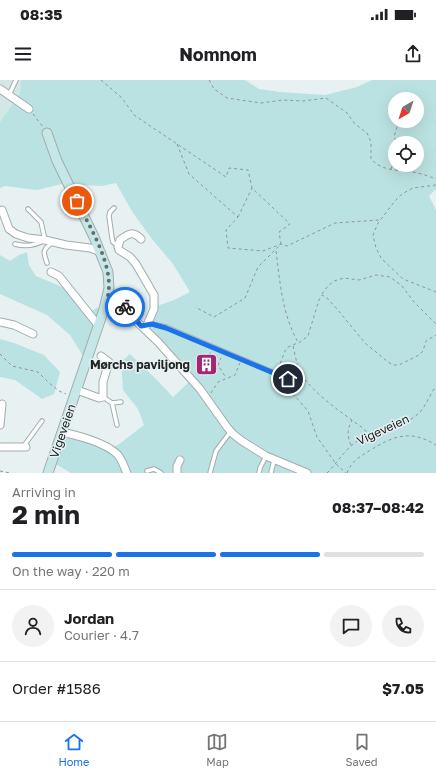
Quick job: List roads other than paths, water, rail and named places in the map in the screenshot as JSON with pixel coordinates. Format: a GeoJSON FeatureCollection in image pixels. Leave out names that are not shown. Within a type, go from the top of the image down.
{"type":"FeatureCollection","features":[{"type":"Feature","properties":{"kind":"street"},"geometry":{"type":"LineString","coordinates":[[0,89],[29,109]]}},
{"type":"Feature","properties":{"kind":"street","name":"Vigeveien"},"geometry":{"type":"LineString","coordinates":[[47,133],[57,161],[100,252],[108,272],[109,288],[76,393],[48,473]]}},
{"type":"Feature","properties":{"kind":"street"},"geometry":{"type":"LineString","coordinates":[[2,210],[7,225],[11,231],[22,236],[66,245],[90,248],[100,252]]}},
{"type":"Feature","properties":{"kind":"street"},"geometry":{"type":"LineString","coordinates":[[141,240],[135,234],[131,234],[120,240],[118,246],[119,250],[130,257],[136,264],[154,295],[154,309],[144,326]]}},
{"type":"Feature","properties":{"kind":"street"},"geometry":{"type":"LineString","coordinates":[[51,272],[59,276],[98,324]]}},
{"type":"Feature","properties":{"kind":"street"},"geometry":{"type":"LineString","coordinates":[[108,295],[121,301],[144,326],[207,398],[231,431],[242,441],[274,460],[307,473]]}},
{"type":"Feature","properties":{"kind":"street"},"geometry":{"type":"LineString","coordinates":[[0,322],[14,325],[33,334]]}},
{"type":"Feature","properties":{"kind":"street"},"geometry":{"type":"LineString","coordinates":[[101,356],[108,362],[103,382],[103,397]]}},
{"type":"Feature","properties":{"kind":"street","name":"Vigeveien"},"geometry":{"type":"LineString","coordinates":[[76,393],[99,398],[103,397]]}},
{"type":"Feature","properties":{"kind":"street"},"geometry":{"type":"LineString","coordinates":[[0,425],[2,404]]}},
{"type":"Feature","properties":{"kind":"street"},"geometry":{"type":"LineString","coordinates":[[62,432],[77,435],[117,454],[122,460],[127,473]]}},
{"type":"Feature","properties":{"kind":"street"},"geometry":{"type":"LineString","coordinates":[[0,446],[24,447]]}},
{"type":"Feature","properties":{"kind":"street"},"geometry":{"type":"LineString","coordinates":[[177,473],[177,466],[180,460]]}},
{"type":"Feature","properties":{"kind":"lane"},"geometry":{"type":"LineString","coordinates":[[9,95],[16,80]]}},
{"type":"Feature","properties":{"kind":"lane"},"geometry":{"type":"LineString","coordinates":[[114,208],[110,212],[109,216],[113,242],[118,246]]}},
{"type":"Feature","properties":{"kind":"lane"},"geometry":{"type":"LineString","coordinates":[[15,244],[20,246],[30,245],[44,240],[41,222],[28,209]]}},
{"type":"Feature","properties":{"kind":"lane"},"geometry":{"type":"LineString","coordinates":[[47,263],[44,252],[46,248],[54,242]]}},
{"type":"Feature","properties":{"kind":"lane"},"geometry":{"type":"LineString","coordinates":[[144,326],[159,325],[288,379]]}},
{"type":"Feature","properties":{"kind":"lane"},"geometry":{"type":"LineString","coordinates":[[103,397],[112,403],[121,402]]}},
{"type":"Feature","properties":{"kind":"lane"},"geometry":{"type":"LineString","coordinates":[[112,403],[117,425]]}},
{"type":"Feature","properties":{"kind":"lane"},"geometry":{"type":"LineString","coordinates":[[24,447],[42,421]]}},
{"type":"Feature","properties":{"kind":"lane"},"geometry":{"type":"LineString","coordinates":[[210,473],[216,451],[231,431]]}},
{"type":"Feature","properties":{"kind":"lane"},"geometry":{"type":"LineString","coordinates":[[259,473],[266,456]]}},
{"type":"Feature","properties":{"kind":"lane"},"geometry":{"type":"LineString","coordinates":[[271,473],[274,460]]}},
{"type":"Feature","properties":{"kind":"lane"},"geometry":{"type":"LineString","coordinates":[[147,471],[154,469],[161,473]]}},
{"type":"Feature","properties":{"kind":"place","name":"Mørchs paviljong"},"geometry":{"type":"Point","coordinates":[206,365]}}]}
